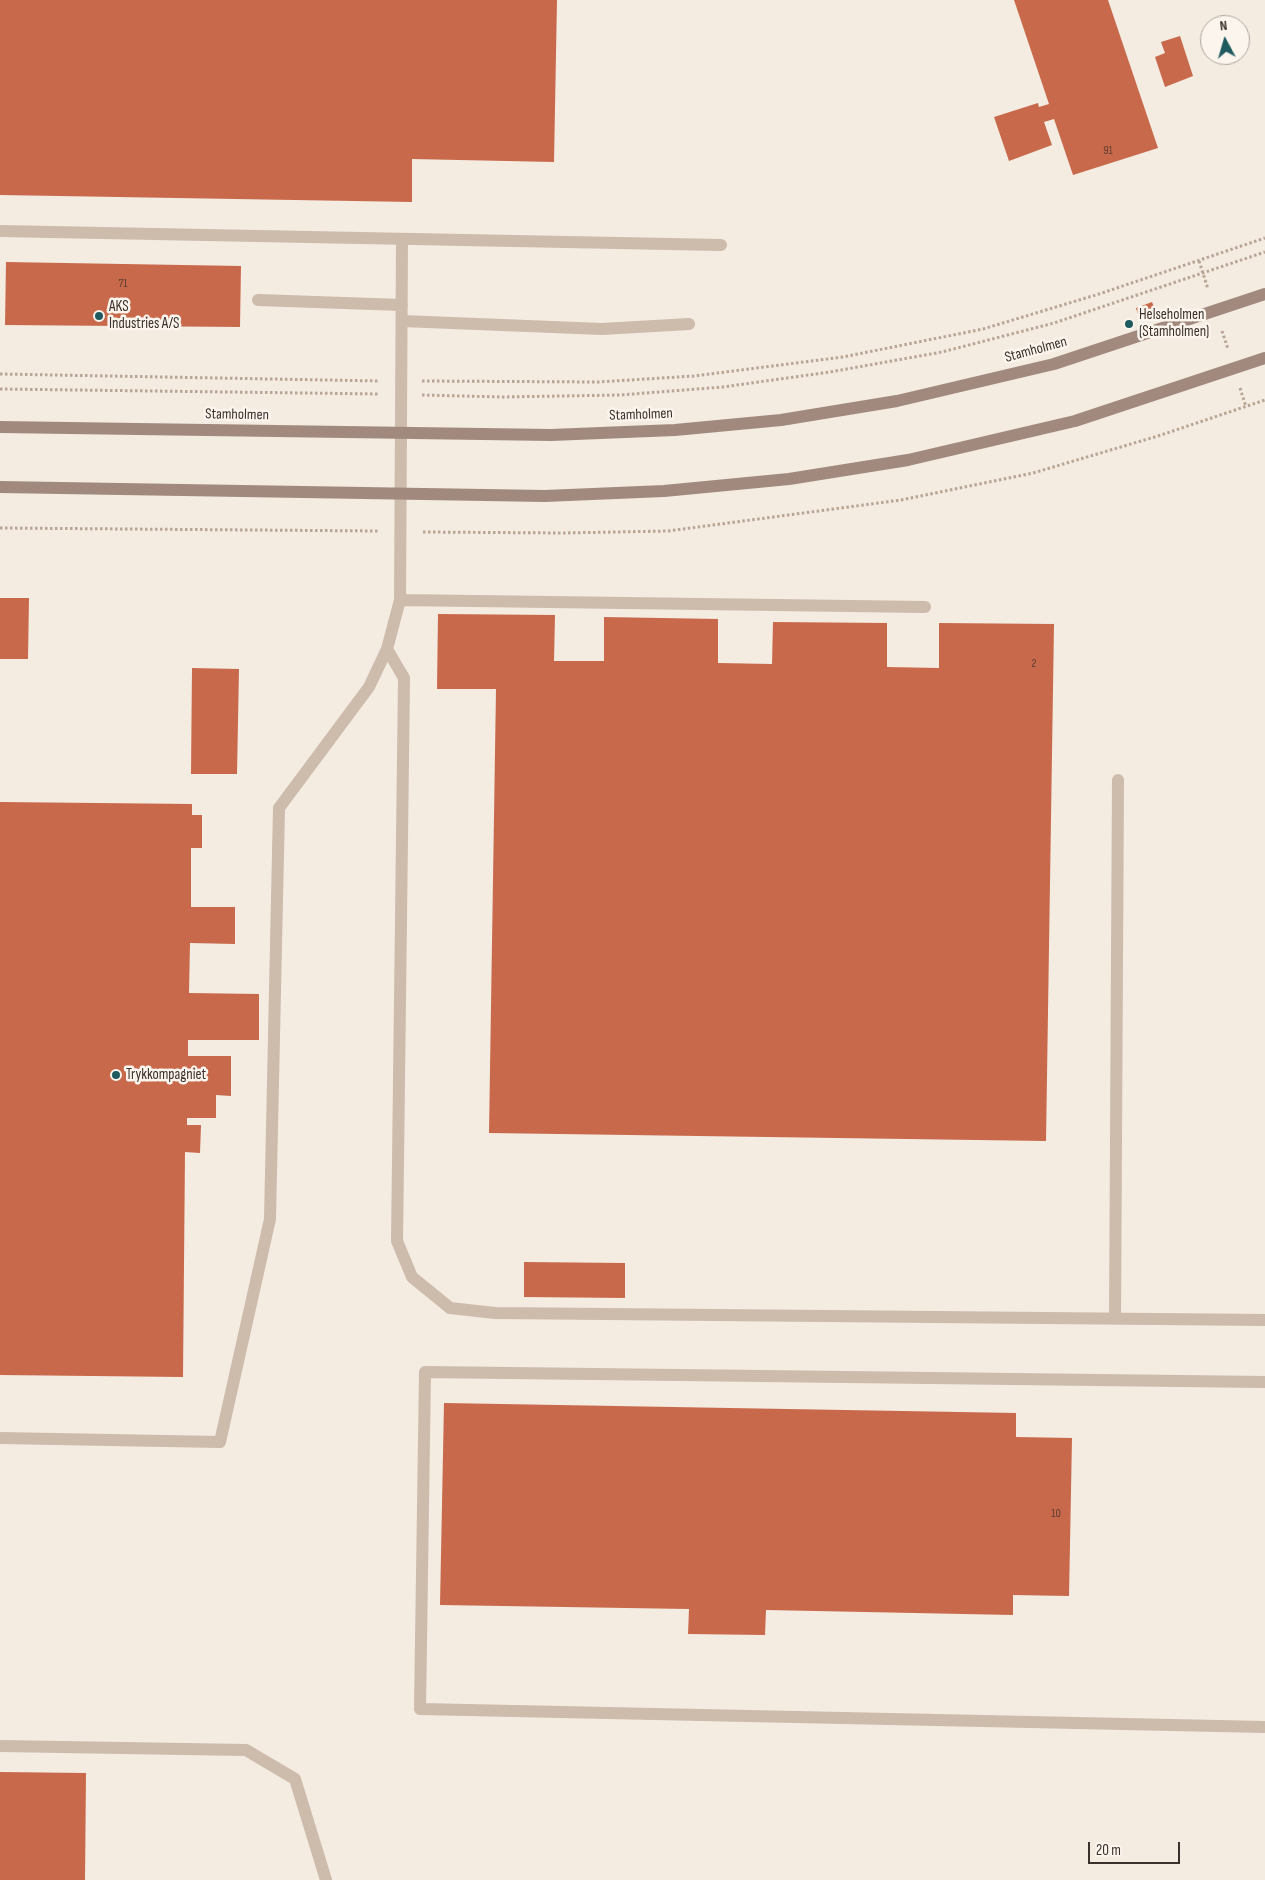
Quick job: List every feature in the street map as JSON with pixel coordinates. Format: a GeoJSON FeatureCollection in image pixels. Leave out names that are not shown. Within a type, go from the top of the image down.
{"type":"FeatureCollection","features":[{"type":"Feature","properties":{"kind":"street","name":"Stamholmen"},"geometry":{"type":"LineString","coordinates":[[0,427],[551,435],[675,430],[781,420],[897,401],[1054,364],[1265,294]]}},
{"type":"Feature","properties":{"kind":"street"},"geometry":{"type":"LineString","coordinates":[[0,487],[545,496],[664,492],[789,479],[908,460],[1075,421],[1265,358]]}},
{"type":"Feature","properties":{"kind":"lane"},"geometry":{"type":"LineString","coordinates":[[0,231],[721,245]]}},
{"type":"Feature","properties":{"kind":"lane"},"geometry":{"type":"LineString","coordinates":[[0,1438],[220,1442],[270,1219],[279,808],[369,687],[387,648],[400,600],[402,239]]}},
{"type":"Feature","properties":{"kind":"lane"},"geometry":{"type":"LineString","coordinates":[[258,300],[402,305]]}},
{"type":"Feature","properties":{"kind":"lane"},"geometry":{"type":"LineString","coordinates":[[402,321],[602,329],[689,324]]}},
{"type":"Feature","properties":{"kind":"lane"},"geometry":{"type":"LineString","coordinates":[[400,600],[926,607]]}},
{"type":"Feature","properties":{"kind":"lane"},"geometry":{"type":"LineString","coordinates":[[387,648],[404,678],[396,1186],[397,1241],[412,1277],[450,1308],[495,1313],[1265,1320]]}},
{"type":"Feature","properties":{"kind":"lane"},"geometry":{"type":"LineString","coordinates":[[1116,1319],[1118,780]]}},
{"type":"Feature","properties":{"kind":"lane"},"geometry":{"type":"LineString","coordinates":[[1265,1382],[425,1372],[420,1709],[1265,1727]]}},
{"type":"Feature","properties":{"kind":"lane"},"geometry":{"type":"LineString","coordinates":[[0,1746],[246,1750],[295,1780],[326,1880]]}},
{"type":"Feature","properties":{"kind":"path"},"geometry":{"type":"LineString","coordinates":[[0,389],[401,388],[694,376],[843,357],[983,329],[1099,294],[1265,238]]}},
{"type":"Feature","properties":{"kind":"path"},"geometry":{"type":"LineString","coordinates":[[0,374],[401,388],[502,397],[620,395],[723,387],[830,372],[942,352],[1054,323],[1265,252]]}},
{"type":"Feature","properties":{"kind":"path"},"geometry":{"type":"LineString","coordinates":[[1199,261],[1246,406]]}},
{"type":"Feature","properties":{"kind":"building"},"geometry":{"type":"Polygon","coordinates":[[[0,0],[557,0],[554,162],[412,159],[412,202],[0,195],[0,0]]]}},
{"type":"Feature","properties":{"kind":"building"},"geometry":{"type":"Polygon","coordinates":[[[1014,0],[1108,0],[1158,148],[1073,175],[1054,119],[1044,122],[1052,145],[1009,161],[994,117],[1038,103],[1039,107],[1049,104],[1014,0]]]}},
{"type":"Feature","properties":{"kind":"building"},"geometry":{"type":"Polygon","coordinates":[[[1180,36],[1193,76],[1165,87],[1155,57],[1165,53],[1161,42],[1180,36]]]}},
{"type":"Feature","properties":{"kind":"building"},"geometry":{"type":"Polygon","coordinates":[[[6,262],[241,266],[240,327],[5,325],[6,262]]]}},
{"type":"Feature","properties":{"kind":"building"},"geometry":{"type":"Polygon","coordinates":[[[1152,302],[1155,309],[1138,315],[1136,308],[1152,302]]]}},
{"type":"Feature","properties":{"kind":"building"},"geometry":{"type":"Polygon","coordinates":[[[0,598],[29,598],[28,659],[0,659],[0,598]]]}},
{"type":"Feature","properties":{"kind":"building"},"geometry":{"type":"Polygon","coordinates":[[[438,614],[555,615],[554,661],[604,661],[604,617],[718,619],[718,663],[772,664],[773,622],[887,623],[887,667],[939,668],[939,623],[1054,624],[1046,1141],[489,1133],[496,689],[437,689],[438,614]]]}},
{"type":"Feature","properties":{"kind":"building"},"geometry":{"type":"Polygon","coordinates":[[[192,668],[239,669],[237,774],[191,774],[192,668]]]}},
{"type":"Feature","properties":{"kind":"building","name":"Trykkompagniet"},"geometry":{"type":"Polygon","coordinates":[[[0,802],[192,804],[192,815],[202,815],[202,848],[191,848],[191,907],[235,907],[235,944],[190,943],[189,993],[259,994],[259,1040],[188,1040],[188,1056],[231,1056],[231,1096],[216,1095],[216,1118],[187,1118],[187,1125],[201,1125],[200,1153],[185,1152],[183,1377],[0,1375],[0,802]]]}},
{"type":"Feature","properties":{"kind":"building"},"geometry":{"type":"Polygon","coordinates":[[[524,1262],[625,1263],[625,1298],[524,1297],[524,1262]]]}},
{"type":"Feature","properties":{"kind":"building"},"geometry":{"type":"Polygon","coordinates":[[[444,1403],[1016,1413],[1016,1437],[1072,1438],[1069,1596],[1013,1595],[1013,1615],[766,1610],[765,1635],[688,1634],[689,1609],[440,1605],[444,1403]]]}},
{"type":"Feature","properties":{"kind":"building"},"geometry":{"type":"Polygon","coordinates":[[[0,1772],[86,1773],[85,1880],[0,1880],[0,1772]]]}},
{"type":"Feature","properties":{"kind":"place","name":"AKS Industries A/S"},"geometry":{"type":"Point","coordinates":[99,316]}},
{"type":"Feature","properties":{"kind":"place","name":"Helseholmen (Stamholmen)"},"geometry":{"type":"Point","coordinates":[1129,324]}},
{"type":"Feature","properties":{"kind":"place","name":"Trykkompagniet"},"geometry":{"type":"Point","coordinates":[116,1075]}}]}
